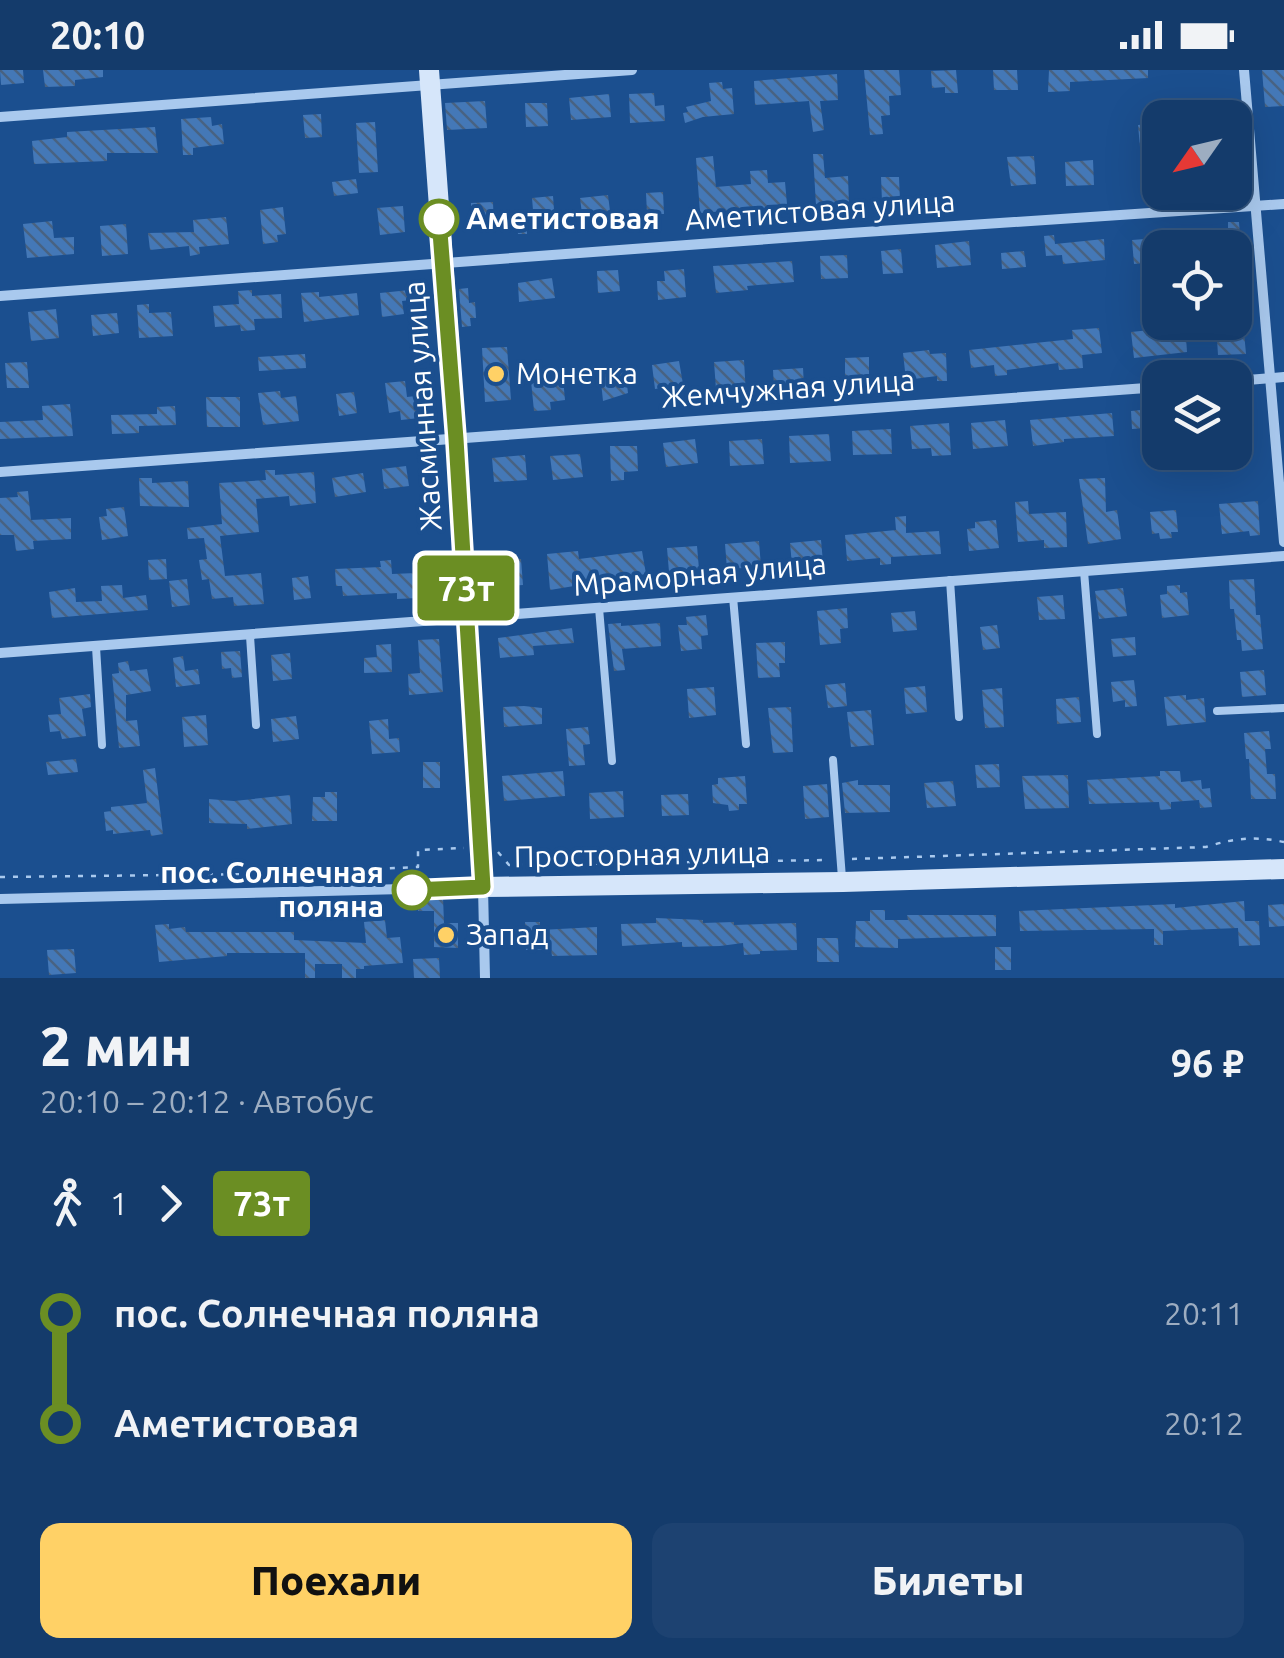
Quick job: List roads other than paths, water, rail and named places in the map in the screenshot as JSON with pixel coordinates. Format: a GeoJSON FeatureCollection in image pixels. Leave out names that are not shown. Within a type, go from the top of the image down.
{"type":"FeatureCollection","features":[{"type":"Feature","properties":{"kind":"street"},"geometry":{"type":"LineString","coordinates":[[0,117],[429,77],[632,70]]}},
{"type":"Feature","properties":{"kind":"street"},"geometry":{"type":"LineString","coordinates":[[1244,70],[1284,542]]}},
{"type":"Feature","properties":{"kind":"street","name":"Жасминная улица"},"geometry":{"type":"LineString","coordinates":[[429,77],[468,619],[485,978]]}},
{"type":"Feature","properties":{"kind":"street","name":"Аметистовая улица"},"geometry":{"type":"LineString","coordinates":[[0,296],[1284,204]]}},
{"type":"Feature","properties":{"kind":"street"},"geometry":{"type":"LineString","coordinates":[[1252,380],[1284,378]]}},
{"type":"Feature","properties":{"kind":"street","name":"Жемчужная улица"},"geometry":{"type":"LineString","coordinates":[[0,472],[1142,388]]}},
{"type":"Feature","properties":{"kind":"street","name":"Мраморная улица"},"geometry":{"type":"LineString","coordinates":[[0,653],[1284,556]]}},
{"type":"Feature","properties":{"kind":"street","name":"Просторная улица"},"geometry":{"type":"LineString","coordinates":[[0,899],[1284,869]]}},
{"type":"Feature","properties":{"kind":"lane"},"geometry":{"type":"LineString","coordinates":[[1084,571],[1097,734]]}},
{"type":"Feature","properties":{"kind":"lane"},"geometry":{"type":"LineString","coordinates":[[950,580],[959,717]]}},
{"type":"Feature","properties":{"kind":"lane"},"geometry":{"type":"LineString","coordinates":[[733,597],[746,744]]}},
{"type":"Feature","properties":{"kind":"lane"},"geometry":{"type":"LineString","coordinates":[[599,608],[612,761]]}},
{"type":"Feature","properties":{"kind":"lane"},"geometry":{"type":"LineString","coordinates":[[250,636],[256,725]]}},
{"type":"Feature","properties":{"kind":"lane"},"geometry":{"type":"LineString","coordinates":[[96,647],[102,744]]}},
{"type":"Feature","properties":{"kind":"lane"},"geometry":{"type":"LineString","coordinates":[[1216,712],[1284,708]]}},
{"type":"Feature","properties":{"kind":"lane"},"geometry":{"type":"LineString","coordinates":[[833,760],[843,882]]}},
{"type":"Feature","properties":{"kind":"place","name":"Аметистовая"},"geometry":{"type":"Point","coordinates":[439,219]}},
{"type":"Feature","properties":{"kind":"place","name":"Монетка"},"geometry":{"type":"Point","coordinates":[496,374]}},
{"type":"Feature","properties":{"kind":"place","name":"пос. Солнечная поляна"},"geometry":{"type":"Point","coordinates":[412,890]}},
{"type":"Feature","properties":{"kind":"place","name":"Запад"},"geometry":{"type":"Point","coordinates":[446,935]}}]}
